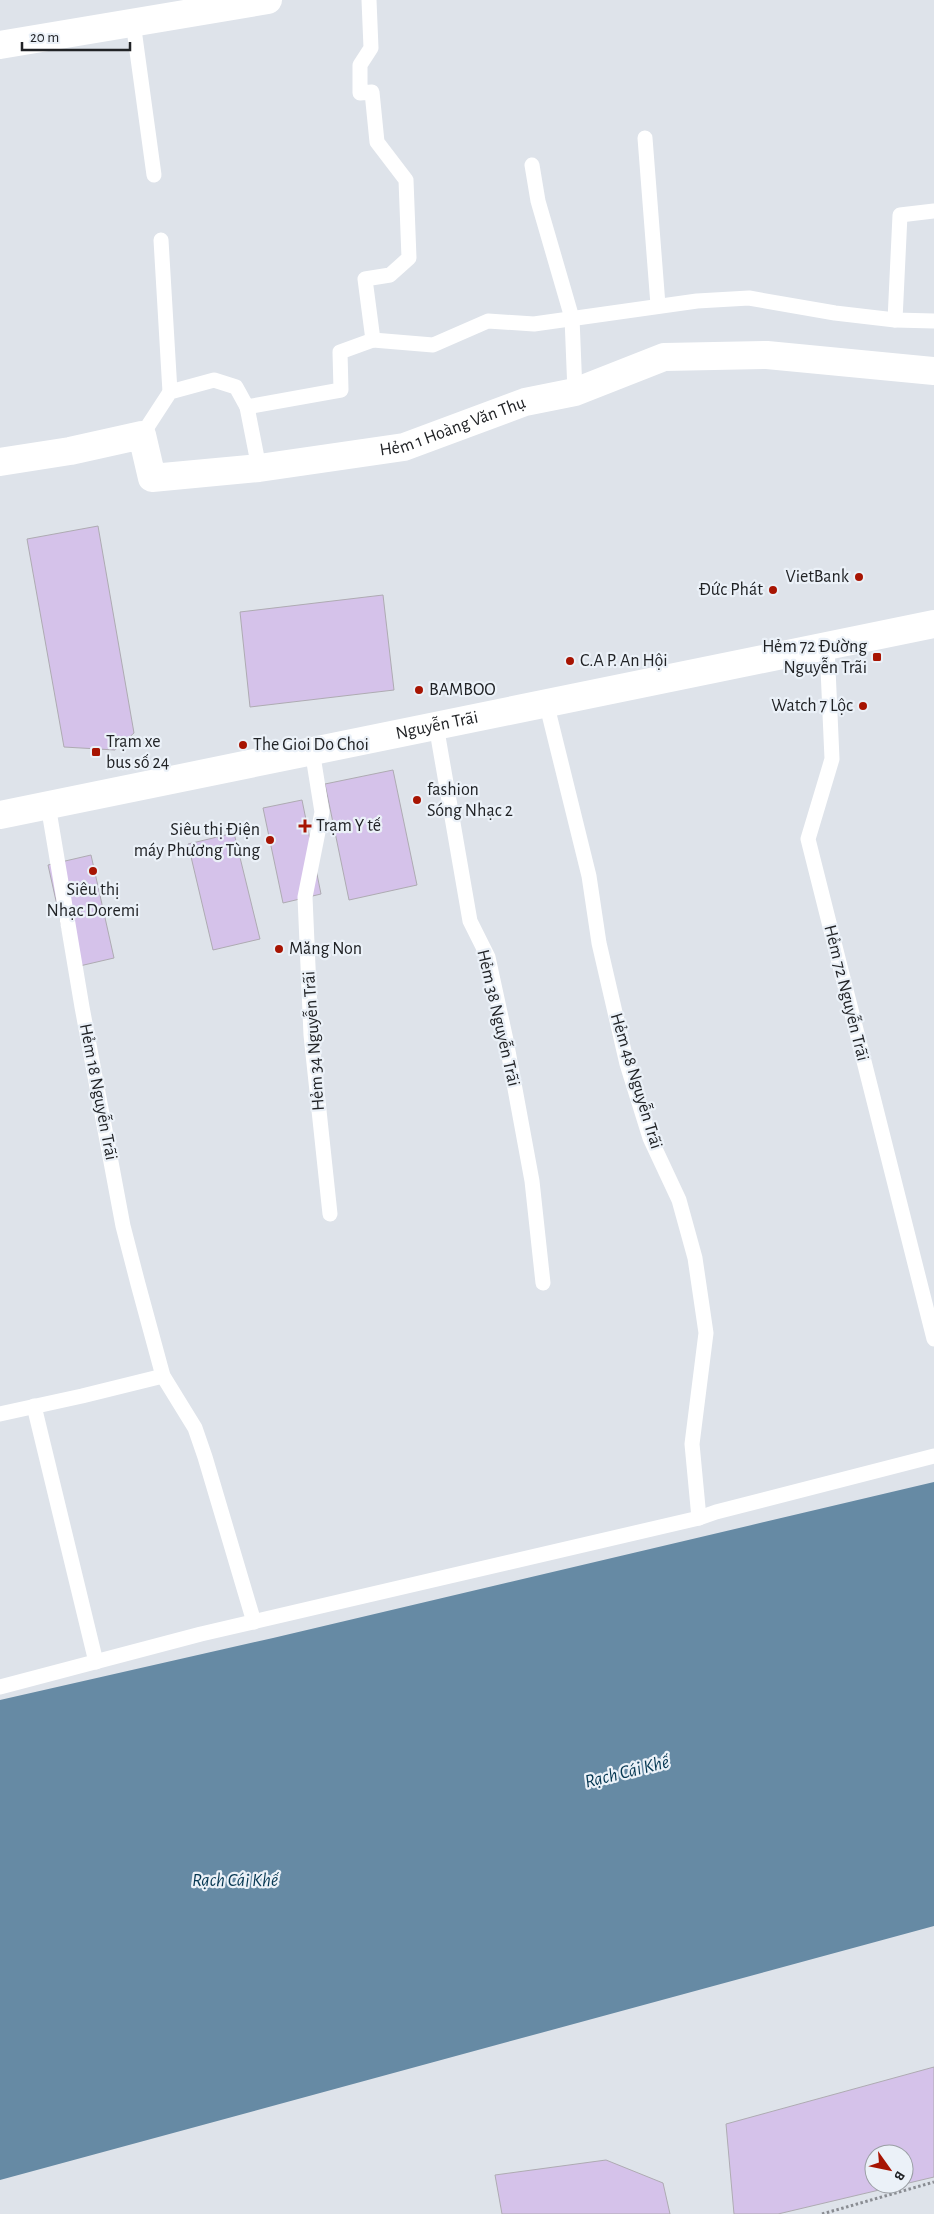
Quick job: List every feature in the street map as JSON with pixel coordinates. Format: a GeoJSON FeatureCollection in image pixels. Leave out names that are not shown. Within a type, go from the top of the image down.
{"type":"FeatureCollection","features":[{"type":"Feature","properties":{"kind":"street"},"geometry":{"type":"LineString","coordinates":[[0,45],[268,0]]}},
{"type":"Feature","properties":{"kind":"street","name":"Hẻm 1 Hoàng Văn Thụ"},"geometry":{"type":"LineString","coordinates":[[142,435],[152,478],[259,468],[404,447],[525,402],[575,392],[664,357],[767,355],[934,371]]}},
{"type":"Feature","properties":{"kind":"street"},"geometry":{"type":"LineString","coordinates":[[0,462],[70,451],[142,435]]}},
{"type":"Feature","properties":{"kind":"street","name":"Nguyễn Trãi"},"geometry":{"type":"LineString","coordinates":[[0,815],[934,624]]}},
{"type":"Feature","properties":{"kind":"lane"},"geometry":{"type":"LineString","coordinates":[[369,0],[371,48],[360,65],[360,93],[372,92],[377,142],[406,180],[409,258],[390,275],[365,279],[373,340]]}},
{"type":"Feature","properties":{"kind":"lane"},"geometry":{"type":"LineString","coordinates":[[133,22],[154,176]]}},
{"type":"Feature","properties":{"kind":"lane"},"geometry":{"type":"LineString","coordinates":[[645,138],[658,305]]}},
{"type":"Feature","properties":{"kind":"lane"},"geometry":{"type":"LineString","coordinates":[[532,165],[538,201],[572,318],[575,392]]}},
{"type":"Feature","properties":{"kind":"lane"},"geometry":{"type":"LineString","coordinates":[[895,320],[900,214],[934,211]]}},
{"type":"Feature","properties":{"kind":"lane"},"geometry":{"type":"LineString","coordinates":[[142,435],[170,392],[160,240]]}},
{"type":"Feature","properties":{"kind":"lane"},"geometry":{"type":"LineString","coordinates":[[247,407],[341,390],[340,352],[373,340],[433,345],[488,321],[534,324],[658,305],[749,298],[835,313],[895,320],[934,321]]}},
{"type":"Feature","properties":{"kind":"lane"},"geometry":{"type":"LineString","coordinates":[[170,392],[214,380],[236,387],[247,407],[259,468]]}},
{"type":"Feature","properties":{"kind":"lane","name":"Hẻm 72 Nguyễn Trãi"},"geometry":{"type":"LineString","coordinates":[[827,646],[832,759],[808,839],[934,1339]]}},
{"type":"Feature","properties":{"kind":"lane","name":"Hẻm 48 Nguyễn Trãi"},"geometry":{"type":"LineString","coordinates":[[546,702],[589,876],[599,943],[627,1064],[650,1138],[679,1200],[695,1258],[706,1333],[692,1444],[699,1518]]}},
{"type":"Feature","properties":{"kind":"lane","name":"Hẻm 38 Nguyễn Trãi"},"geometry":{"type":"LineString","coordinates":[[436,725],[470,921],[488,957],[508,1050],[532,1181],[543,1283]]}},
{"type":"Feature","properties":{"kind":"lane","name":"Hẻm 34 Nguyễn Trãi"},"geometry":{"type":"LineString","coordinates":[[312,750],[322,812],[305,897],[310,1035],[330,1214]]}},
{"type":"Feature","properties":{"kind":"lane","name":"Hẻm 18 Nguyễn Trãi"},"geometry":{"type":"LineString","coordinates":[[48,805],[82,1007],[124,1226],[163,1376],[195,1428],[254,1622]]}},
{"type":"Feature","properties":{"kind":"lane"},"geometry":{"type":"LineString","coordinates":[[0,1414],[163,1376]]}},
{"type":"Feature","properties":{"kind":"lane"},"geometry":{"type":"LineString","coordinates":[[34,1406],[96,1662]]}},
{"type":"Feature","properties":{"kind":"lane"},"geometry":{"type":"LineString","coordinates":[[0,1687],[254,1622],[699,1518],[934,1456]]}},
{"type":"Feature","properties":{"kind":"path"},"geometry":{"type":"LineString","coordinates":[[822,2214],[934,2182]]}},
{"type":"Feature","properties":{"kind":"water","name":"Rạch Cái Khế"},"geometry":{"type":"Polygon","coordinates":[[[934,1482],[934,1926],[0,2180],[0,1700],[273,1638],[934,1482]]]}},
{"type":"Feature","properties":{"kind":"building"},"geometry":{"type":"Polygon","coordinates":[[[98,526],[134,733],[115,750],[64,747],[27,539],[98,526]]]}},
{"type":"Feature","properties":{"kind":"building"},"geometry":{"type":"Polygon","coordinates":[[[383,595],[394,690],[250,707],[240,612],[383,595]]]}},
{"type":"Feature","properties":{"kind":"building"},"geometry":{"type":"Polygon","coordinates":[[[393,770],[417,885],[349,900],[325,784],[393,770]]]}},
{"type":"Feature","properties":{"kind":"building"},"geometry":{"type":"Polygon","coordinates":[[[302,800],[321,894],[283,903],[263,808],[302,800]]]}},
{"type":"Feature","properties":{"kind":"building"},"geometry":{"type":"Polygon","coordinates":[[[234,833],[260,939],[213,950],[188,844],[234,833]]]}},
{"type":"Feature","properties":{"kind":"building"},"geometry":{"type":"Polygon","coordinates":[[[91,855],[114,958],[71,968],[48,865],[91,855]]]}},
{"type":"Feature","properties":{"kind":"building"},"geometry":{"type":"Polygon","coordinates":[[[934,2067],[934,2177],[914,2182],[914,2144],[864,2144],[864,2194],[778,2214],[734,2214],[726,2124],[934,2067]]]}},
{"type":"Feature","properties":{"kind":"building"},"geometry":{"type":"Polygon","coordinates":[[[606,2160],[663,2183],[670,2214],[502,2214],[495,2175],[606,2160]]]}},
{"type":"Feature","properties":{"kind":"place","name":"VietBank"},"geometry":{"type":"Point","coordinates":[859,577]}},
{"type":"Feature","properties":{"kind":"place","name":"Đức Phát"},"geometry":{"type":"Point","coordinates":[773,590]}},
{"type":"Feature","properties":{"kind":"place","name":"Hẻm 72 Đường Nguyễn Trãi"},"geometry":{"type":"Point","coordinates":[877,657]}},
{"type":"Feature","properties":{"kind":"place","name":"C.A P. An Hội"},"geometry":{"type":"Point","coordinates":[570,661]}},
{"type":"Feature","properties":{"kind":"place","name":"BAMBOO"},"geometry":{"type":"Point","coordinates":[419,690]}},
{"type":"Feature","properties":{"kind":"place","name":"Watch 7 Lộc"},"geometry":{"type":"Point","coordinates":[863,706]}},
{"type":"Feature","properties":{"kind":"place","name":"The Gioi Do Choi"},"geometry":{"type":"Point","coordinates":[243,745]}},
{"type":"Feature","properties":{"kind":"place","name":"Trạm xe bus số 24"},"geometry":{"type":"Point","coordinates":[96,752]}},
{"type":"Feature","properties":{"kind":"place","name":"fashion Sóng Nhạc 2"},"geometry":{"type":"Point","coordinates":[417,800]}},
{"type":"Feature","properties":{"kind":"place","name":"Trạm Y tế"},"geometry":{"type":"Point","coordinates":[305,826]}},
{"type":"Feature","properties":{"kind":"place","name":"Siêu thị Điện máy Phương Tùng"},"geometry":{"type":"Point","coordinates":[270,840]}},
{"type":"Feature","properties":{"kind":"place","name":"Siêu thị Nhạc Doremi"},"geometry":{"type":"Point","coordinates":[93,871]}},
{"type":"Feature","properties":{"kind":"place","name":"Măng Non"},"geometry":{"type":"Point","coordinates":[279,949]}}]}
